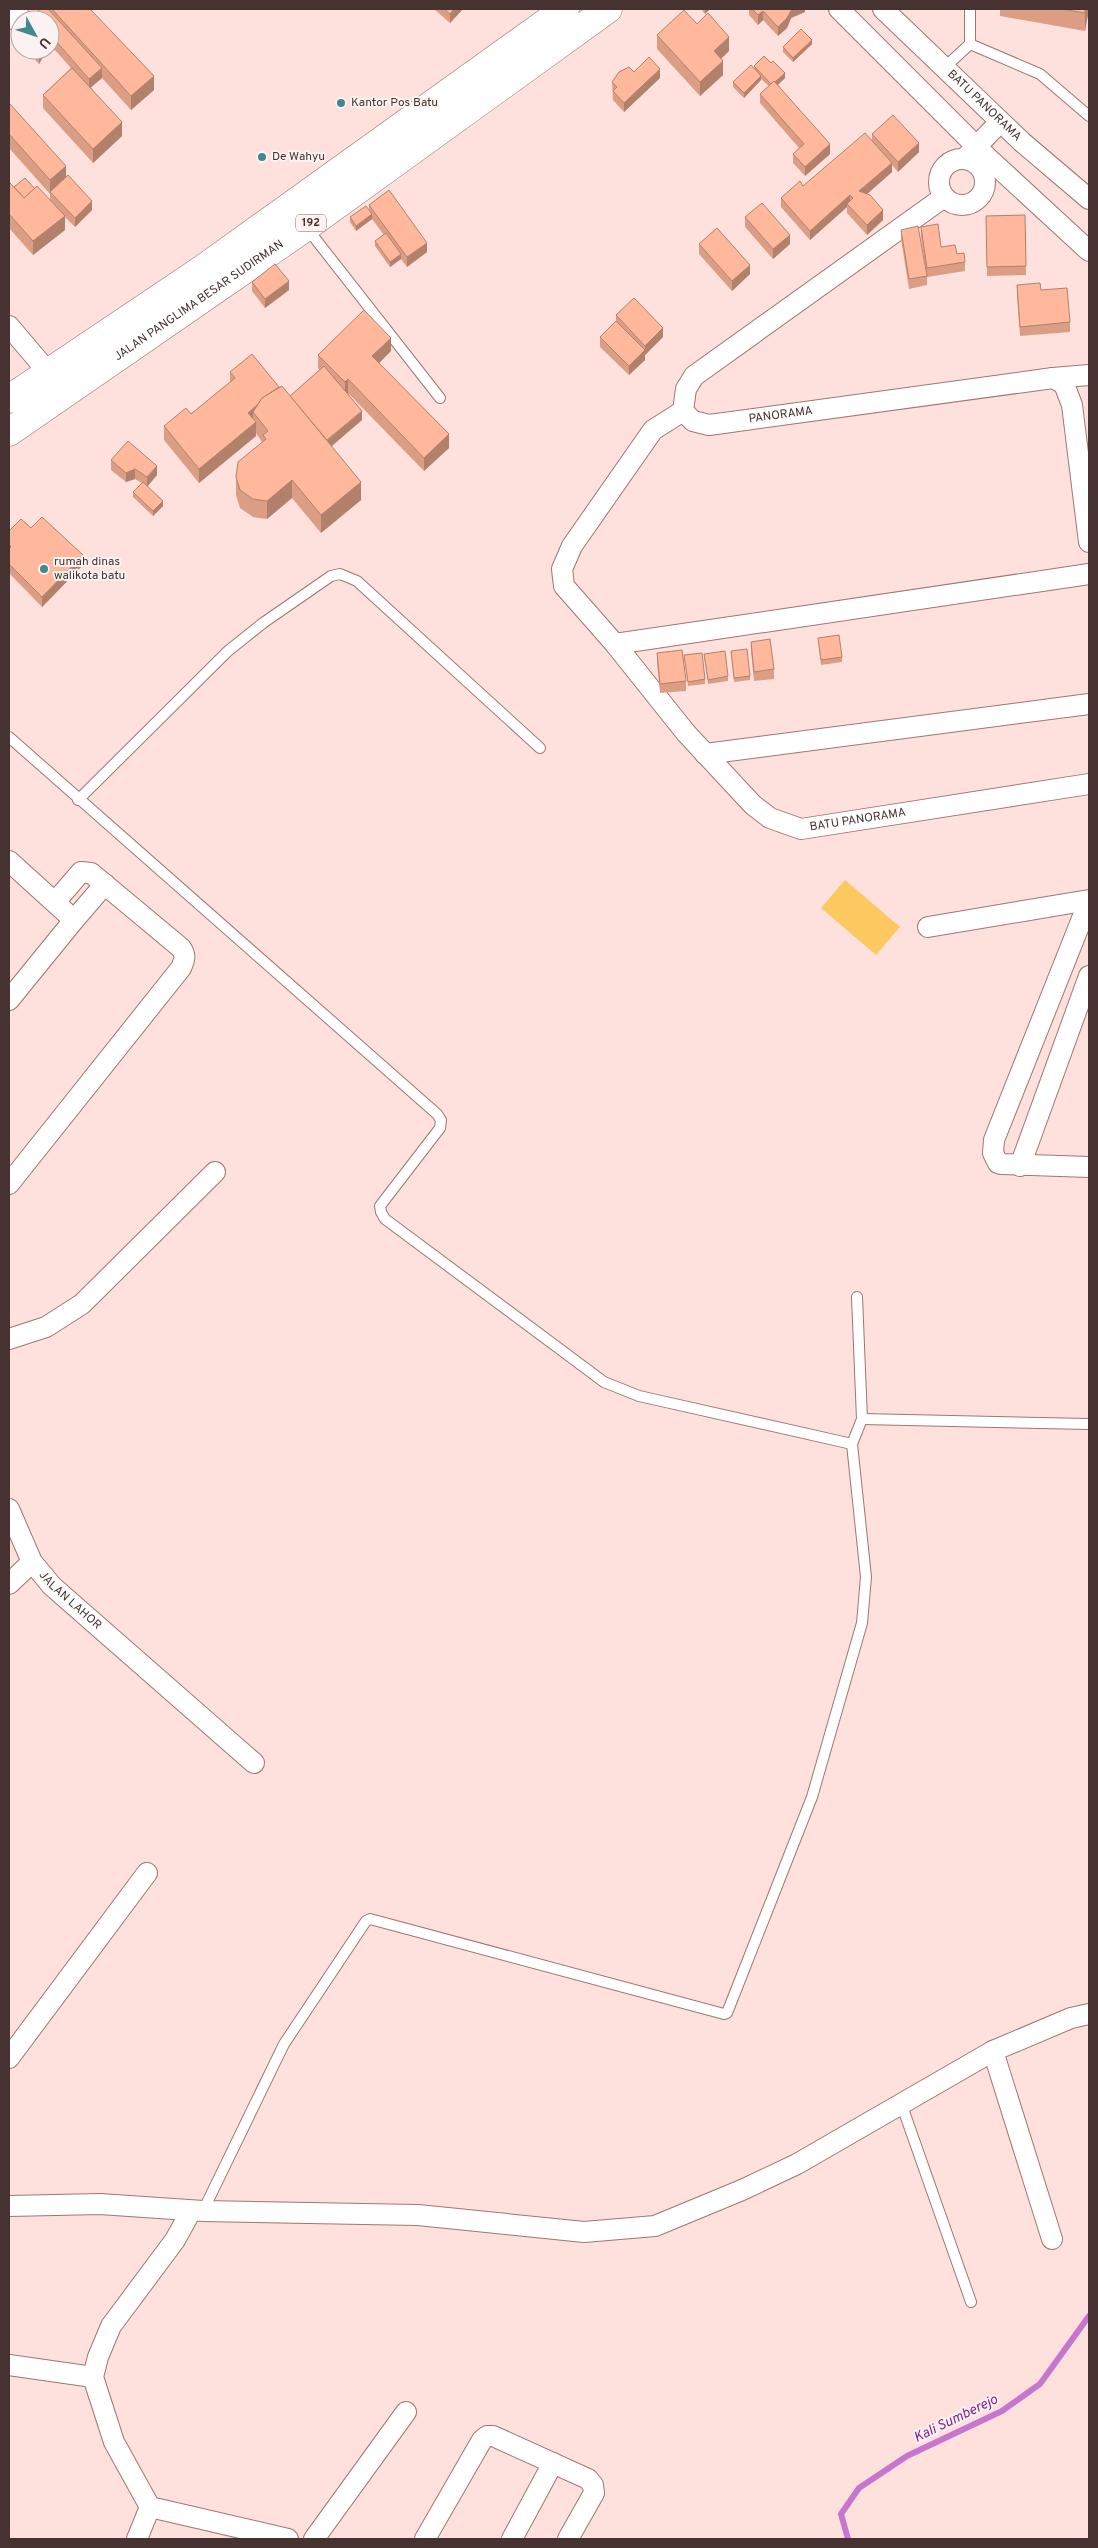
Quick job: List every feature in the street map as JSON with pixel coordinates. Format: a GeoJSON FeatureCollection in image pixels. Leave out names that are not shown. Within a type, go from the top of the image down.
{"type":"FeatureCollection","features":[{"type":"Feature","properties":{"kind":"main road","name":"JALAN PANGLIMA BESAR SUDIRMAN"},"geometry":{"type":"LineString","coordinates":[[9,399],[204,268],[565,9]]}},
{"type":"Feature","properties":{"kind":"main road","name":"JALAN PANGLIMA BESAR SUDIRMAN"},"geometry":{"type":"LineString","coordinates":[[9,432],[306,227],[608,9]]}},
{"type":"Feature","properties":{"kind":"street"},"geometry":{"type":"LineString","coordinates":[[9,19],[18,9]]}},
{"type":"Feature","properties":{"kind":"street"},"geometry":{"type":"LineString","coordinates":[[839,9],[954,125],[984,175],[985,184]]}},
{"type":"Feature","properties":{"kind":"street","name":"BATU PANORAMA"},"geometry":{"type":"LineString","coordinates":[[884,9],[1000,122],[1089,199]]}},
{"type":"Feature","properties":{"kind":"street"},"geometry":{"type":"LineString","coordinates":[[1000,122],[970,153],[955,161],[942,172],[939,180],[944,197],[951,203],[968,204],[977,200],[985,184],[1022,142]]}},
{"type":"Feature","properties":{"kind":"street"},"geometry":{"type":"LineString","coordinates":[[970,153],[999,167],[1089,251]]}},
{"type":"Feature","properties":{"kind":"street"},"geometry":{"type":"LineString","coordinates":[[684,411],[686,389],[694,376],[944,197]]}},
{"type":"Feature","properties":{"kind":"street"},"geometry":{"type":"LineString","coordinates":[[9,326],[48,372]]}},
{"type":"Feature","properties":{"kind":"street","name":"PANORAMA"},"geometry":{"type":"LineString","coordinates":[[684,411],[693,421],[709,425],[1053,378],[1089,375]]}},
{"type":"Feature","properties":{"kind":"street"},"geometry":{"type":"LineString","coordinates":[[1053,378],[1064,384],[1072,405],[1089,542]]}},
{"type":"Feature","properties":{"kind":"street","name":"BATU PANORAMA"},"geometry":{"type":"LineString","coordinates":[[684,411],[653,430],[572,546],[562,569],[564,586],[615,644],[704,754],[753,805],[770,818],[801,829],[1089,784]]}},
{"type":"Feature","properties":{"kind":"street"},"geometry":{"type":"LineString","coordinates":[[615,644],[1089,574]]}},
{"type":"Feature","properties":{"kind":"street"},"geometry":{"type":"LineString","coordinates":[[704,754],[1089,704]]}},
{"type":"Feature","properties":{"kind":"street"},"geometry":{"type":"LineString","coordinates":[[9,861],[74,920]]}},
{"type":"Feature","properties":{"kind":"street"},"geometry":{"type":"LineString","coordinates":[[9,1184],[181,968],[185,954],[181,948],[91,873],[81,872],[55,902]]}},
{"type":"Feature","properties":{"kind":"street"},"geometry":{"type":"LineString","coordinates":[[9,1000],[105,884]]}},
{"type":"Feature","properties":{"kind":"street"},"geometry":{"type":"LineString","coordinates":[[928,927],[1089,901],[1048,1009],[994,1140],[993,1153],[998,1163],[1020,1166],[1089,1167]]}},
{"type":"Feature","properties":{"kind":"street"},"geometry":{"type":"LineString","coordinates":[[1020,1166],[1083,1011],[1089,976]]}},
{"type":"Feature","properties":{"kind":"street"},"geometry":{"type":"LineString","coordinates":[[1048,1009],[1083,1011]]}},
{"type":"Feature","properties":{"kind":"street"},"geometry":{"type":"LineString","coordinates":[[9,1339],[46,1327],[82,1304],[215,1172]]}},
{"type":"Feature","properties":{"kind":"street","name":"JALAN LAHOR"},"geometry":{"type":"LineString","coordinates":[[9,1509],[32,1562],[52,1586],[254,1763]]}},
{"type":"Feature","properties":{"kind":"street"},"geometry":{"type":"LineString","coordinates":[[9,1584],[32,1562]]}},
{"type":"Feature","properties":{"kind":"street"},"geometry":{"type":"LineString","coordinates":[[9,2058],[147,1873]]}},
{"type":"Feature","properties":{"kind":"street"},"geometry":{"type":"LineString","coordinates":[[9,2206],[100,2204],[197,2211],[418,2215],[584,2232],[655,2226],[742,2190],[797,2164],[992,2051],[1071,2018],[1089,2014]]}},
{"type":"Feature","properties":{"kind":"street"},"geometry":{"type":"LineString","coordinates":[[992,2051],[1052,2239]]}},
{"type":"Feature","properties":{"kind":"street"},"geometry":{"type":"LineString","coordinates":[[197,2211],[111,2326],[98,2357],[94,2377],[114,2442],[150,2507],[288,2539]]}},
{"type":"Feature","properties":{"kind":"street"},"geometry":{"type":"LineString","coordinates":[[9,2365],[94,2377]]}},
{"type":"Feature","properties":{"kind":"street"},"geometry":{"type":"LineString","coordinates":[[314,2539],[406,2412]]}},
{"type":"Feature","properties":{"kind":"street"},"geometry":{"type":"LineString","coordinates":[[425,2539],[482,2440],[487,2436],[493,2436],[588,2479],[593,2485],[594,2493],[568,2539]]}},
{"type":"Feature","properties":{"kind":"street"},"geometry":{"type":"LineString","coordinates":[[512,2539],[553,2463]]}},
{"type":"Feature","properties":{"kind":"street"},"geometry":{"type":"LineString","coordinates":[[136,2539],[150,2507]]}},
{"type":"Feature","properties":{"kind":"lane"},"geometry":{"type":"LineString","coordinates":[[944,68],[970,44],[970,9]]}},
{"type":"Feature","properties":{"kind":"lane"},"geometry":{"type":"LineString","coordinates":[[970,44],[1040,74],[1089,116]]}},
{"type":"Feature","properties":{"kind":"lane"},"geometry":{"type":"LineString","coordinates":[[306,227],[440,398]]}},
{"type":"Feature","properties":{"kind":"lane"},"geometry":{"type":"LineString","coordinates":[[78,800],[228,651],[263,623],[331,576],[340,574],[356,581],[540,748]]}},
{"type":"Feature","properties":{"kind":"lane"},"geometry":{"type":"LineString","coordinates":[[9,737],[78,800],[437,1114],[441,1120],[440,1128],[380,1206],[385,1220],[604,1382],[639,1396],[852,1444]]}},
{"type":"Feature","properties":{"kind":"lane"},"geometry":{"type":"LineString","coordinates":[[197,2211],[284,2044],[366,1921],[370,1919],[727,2013],[812,1796],[862,1623],[866,1577],[852,1444],[862,1419],[856,1296]]}},
{"type":"Feature","properties":{"kind":"lane"},"geometry":{"type":"LineString","coordinates":[[862,1419],[1089,1424]]}},
{"type":"Feature","properties":{"kind":"lane"},"geometry":{"type":"LineString","coordinates":[[901,2103],[971,2302]]}},
{"type":"Feature","properties":{"kind":"shaded area"},"geometry":{"type":"Polygon","coordinates":[[[845,880],[900,927],[876,955],[821,908],[845,880]]]}},
{"type":"Feature","properties":{"kind":"building"},"geometry":{"type":"Polygon","coordinates":[[[90,9],[154,76],[131,96],[60,18],[60,10],[53,10],[90,9]]]}},
{"type":"Feature","properties":{"kind":"building"},"geometry":{"type":"Polygon","coordinates":[[[444,9],[454,9],[450,14],[444,9]]]}},
{"type":"Feature","properties":{"kind":"building"},"geometry":{"type":"Polygon","coordinates":[[[752,9],[792,9],[787,18],[778,27],[763,11],[758,15],[752,9]]]}},
{"type":"Feature","properties":{"kind":"building"},"geometry":{"type":"Polygon","coordinates":[[[1062,9],[1085,9],[1085,13],[1062,9]]]}},
{"type":"Feature","properties":{"kind":"building"},"geometry":{"type":"Polygon","coordinates":[[[684,10],[697,24],[708,13],[729,37],[714,51],[723,61],[700,82],[657,35],[684,10]]]}},
{"type":"Feature","properties":{"kind":"building"},"geometry":{"type":"Polygon","coordinates":[[[60,22],[102,68],[89,79],[60,46],[60,22]]]}},
{"type":"Feature","properties":{"kind":"building"},"geometry":{"type":"Polygon","coordinates":[[[801,29],[812,40],[793,58],[783,47],[801,29]]]}},
{"type":"Feature","properties":{"kind":"building"},"geometry":{"type":"Polygon","coordinates":[[[764,56],[771,63],[773,61],[785,73],[771,84],[754,66],[764,56]]]}},
{"type":"Feature","properties":{"kind":"building"},"geometry":{"type":"Polygon","coordinates":[[[649,57],[660,69],[624,103],[613,91],[617,87],[612,82],[619,72],[629,67],[634,72],[649,57]]]}},
{"type":"Feature","properties":{"kind":"building"},"geometry":{"type":"Polygon","coordinates":[[[751,65],[761,76],[744,93],[733,82],[751,65]]]}},
{"type":"Feature","properties":{"kind":"building"},"geometry":{"type":"Polygon","coordinates":[[[72,68],[122,122],[93,149],[43,95],[72,68]]]}},
{"type":"Feature","properties":{"kind":"building"},"geometry":{"type":"Polygon","coordinates":[[[774,81],[830,144],[805,167],[793,154],[804,144],[760,94],[774,81]]]}},
{"type":"Feature","properties":{"kind":"building"},"geometry":{"type":"Polygon","coordinates":[[[9,103],[66,166],[50,180],[9,134],[9,103]]]}},
{"type":"Feature","properties":{"kind":"building"},"geometry":{"type":"Polygon","coordinates":[[[893,115],[919,143],[898,162],[872,134],[893,115]]]}},
{"type":"Feature","properties":{"kind":"building"},"geometry":{"type":"Polygon","coordinates":[[[865,133],[892,163],[859,191],[870,195],[883,210],[867,225],[847,204],[853,198],[850,195],[810,231],[781,198],[800,181],[803,186],[865,133]]]}},
{"type":"Feature","properties":{"kind":"building"},"geometry":{"type":"Polygon","coordinates":[[[68,175],[92,201],[75,218],[50,192],[68,175]]]}},
{"type":"Feature","properties":{"kind":"building"},"geometry":{"type":"Polygon","coordinates":[[[25,178],[35,189],[24,198],[14,187],[25,178]]]}},
{"type":"Feature","properties":{"kind":"building"},"geometry":{"type":"Polygon","coordinates":[[[9,183],[24,198],[37,186],[65,216],[33,241],[9,214],[9,183]]]}},
{"type":"Feature","properties":{"kind":"building"},"geometry":{"type":"Polygon","coordinates":[[[389,190],[427,243],[407,257],[369,205],[389,190]]]}},
{"type":"Feature","properties":{"kind":"building"},"geometry":{"type":"Polygon","coordinates":[[[762,203],[790,235],[773,249],[745,217],[762,203]]]}},
{"type":"Feature","properties":{"kind":"building"},"geometry":{"type":"Polygon","coordinates":[[[366,206],[372,214],[356,226],[350,217],[366,206]]]}},
{"type":"Feature","properties":{"kind":"building"},"geometry":{"type":"Polygon","coordinates":[[[1025,215],[1026,266],[987,267],[986,216],[1025,215]]]}},
{"type":"Feature","properties":{"kind":"building"},"geometry":{"type":"Polygon","coordinates":[[[938,224],[941,247],[955,245],[957,254],[964,253],[965,262],[927,268],[921,227],[938,224]]]}},
{"type":"Feature","properties":{"kind":"building"},"geometry":{"type":"Polygon","coordinates":[[[918,226],[927,276],[909,279],[901,230],[918,226]]]}},
{"type":"Feature","properties":{"kind":"building"},"geometry":{"type":"Polygon","coordinates":[[[717,228],[750,265],[732,281],[699,244],[717,228]]]}},
{"type":"Feature","properties":{"kind":"building"},"geometry":{"type":"Polygon","coordinates":[[[386,233],[401,254],[390,262],[375,241],[386,233]]]}},
{"type":"Feature","properties":{"kind":"building"},"geometry":{"type":"Polygon","coordinates":[[[275,264],[289,281],[265,299],[252,282],[275,264]]]}},
{"type":"Feature","properties":{"kind":"building"},"geometry":{"type":"Polygon","coordinates":[[[1040,283],[1041,290],[1067,288],[1070,322],[1020,327],[1017,285],[1040,283]]]}},
{"type":"Feature","properties":{"kind":"building"},"geometry":{"type":"Polygon","coordinates":[[[634,298],[663,328],[645,346],[616,315],[634,298]]]}},
{"type":"Feature","properties":{"kind":"building"},"geometry":{"type":"Polygon","coordinates":[[[364,310],[391,338],[372,356],[449,434],[424,458],[348,379],[345,382],[318,355],[364,310]]]}},
{"type":"Feature","properties":{"kind":"building"},"geometry":{"type":"Polygon","coordinates":[[[616,321],[645,350],[629,366],[600,337],[616,321]]]}},
{"type":"Feature","properties":{"kind":"building"},"geometry":{"type":"Polygon","coordinates":[[[252,354],[279,387],[262,398],[248,413],[256,422],[199,469],[164,426],[186,408],[191,414],[235,378],[230,372],[252,354]]]}},
{"type":"Feature","properties":{"kind":"building"},"geometry":{"type":"Polygon","coordinates":[[[324,366],[362,411],[327,440],[290,396],[324,366]]]}},
{"type":"Feature","properties":{"kind":"building"},"geometry":{"type":"Polygon","coordinates":[[[282,386],[361,482],[321,515],[292,480],[267,501],[253,499],[240,490],[236,477],[238,462],[266,439],[263,435],[268,431],[253,412],[262,398],[282,386]]]}},
{"type":"Feature","properties":{"kind":"building"},"geometry":{"type":"Polygon","coordinates":[[[128,441],[157,466],[147,477],[135,469],[126,473],[111,460],[128,441]]]}},
{"type":"Feature","properties":{"kind":"building"},"geometry":{"type":"Polygon","coordinates":[[[143,482],[163,501],[153,511],[133,492],[143,482]]]}},
{"type":"Feature","properties":{"kind":"building","name":"rumah dinas walikota batu"},"geometry":{"type":"Polygon","coordinates":[[[42,517],[83,555],[42,597],[9,564],[9,549],[11,547],[9,544],[9,531],[21,519],[31,528],[42,517]]]}},
{"type":"Feature","properties":{"kind":"building"},"geometry":{"type":"Polygon","coordinates":[[[839,635],[842,657],[821,660],[818,638],[839,635]]]}},
{"type":"Feature","properties":{"kind":"building"},"geometry":{"type":"Polygon","coordinates":[[[770,639],[774,669],[754,672],[751,642],[770,639]]]}},
{"type":"Feature","properties":{"kind":"building"},"geometry":{"type":"Polygon","coordinates":[[[747,649],[750,676],[734,678],[731,651],[747,649]]]}},
{"type":"Feature","properties":{"kind":"building"},"geometry":{"type":"Polygon","coordinates":[[[682,650],[686,681],[660,684],[657,653],[682,650]]]}},
{"type":"Feature","properties":{"kind":"building"},"geometry":{"type":"Polygon","coordinates":[[[725,651],[728,676],[708,680],[704,654],[725,651]]]}},
{"type":"Feature","properties":{"kind":"building"},"geometry":{"type":"Polygon","coordinates":[[[702,653],[705,679],[688,682],[684,655],[702,653]]]}},
{"type":"Feature","properties":{"kind":"waterway","name":"Kali Sumberejo"},"geometry":{"type":"LineString","coordinates":[[848,2539],[841,2514],[859,2488],[907,2456],[1002,2411],[1040,2384],[1089,2316]]}},
{"type":"Feature","properties":{"kind":"place","name":"Kantor Pos Batu"},"geometry":{"type":"Point","coordinates":[341,103]}},
{"type":"Feature","properties":{"kind":"place","name":"De Wahyu"},"geometry":{"type":"Point","coordinates":[262,157]}},
{"type":"Feature","properties":{"kind":"place","name":"rumah dinas walikota batu"},"geometry":{"type":"Point","coordinates":[44,569]}}]}
